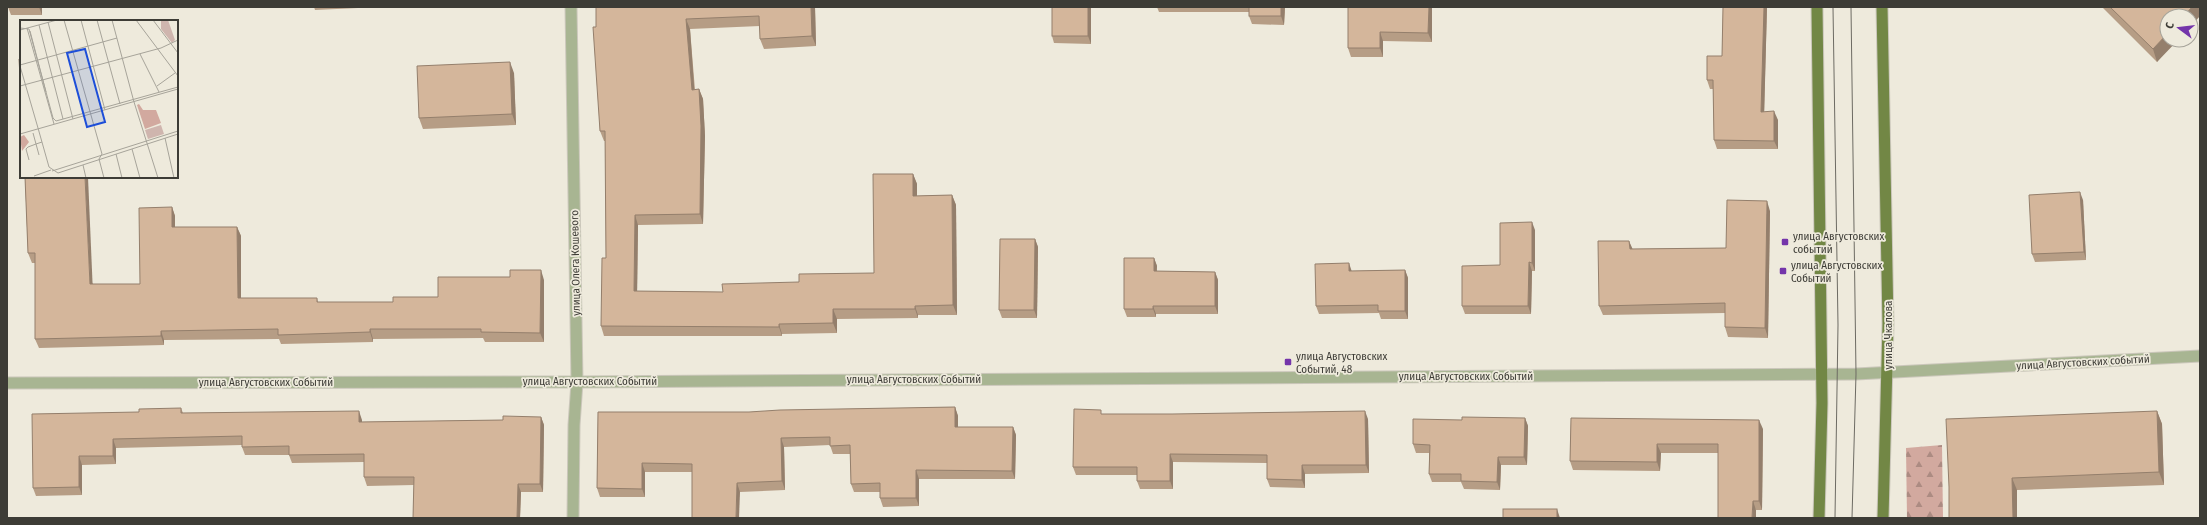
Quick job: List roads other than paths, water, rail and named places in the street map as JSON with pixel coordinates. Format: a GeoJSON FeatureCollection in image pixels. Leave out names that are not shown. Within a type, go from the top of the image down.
{"type":"FeatureCollection","features":[{"type":"Feature","properties":{"kind":"main road"},"geometry":{"type":"LineString","coordinates":[[1817,7],[1821,373],[1819,518]]}},
{"type":"Feature","properties":{"kind":"main road","name":"улица Чкалова"},"geometry":{"type":"LineString","coordinates":[[1882,7],[1888,372],[1883,518]]}},
{"type":"Feature","properties":{"kind":"street","name":"улица Олега Кошевого"},"geometry":{"type":"LineString","coordinates":[[571,7],[577,382],[574,425],[573,518]]}},
{"type":"Feature","properties":{"kind":"street","name":"улица Августовских событий"},"geometry":{"type":"LineString","coordinates":[[1821,373],[1888,372],[2200,356]]}},
{"type":"Feature","properties":{"kind":"street","name":"улица Августовских Событий"},"geometry":{"type":"LineString","coordinates":[[7,382],[577,382],[1821,373]]}},
{"type":"Feature","properties":{"kind":"tram line"},"geometry":{"type":"LineString","coordinates":[[1833,7],[1838,325],[1835,518]]}},
{"type":"Feature","properties":{"kind":"tram line"},"geometry":{"type":"LineString","coordinates":[[1851,7],[1856,374],[1852,518]]}},
{"type":"Feature","properties":{"kind":"place","name":"улица Августовских событий"},"geometry":{"type":"Point","coordinates":[1785,242]}},
{"type":"Feature","properties":{"kind":"place","name":"улица Августовских Событий"},"geometry":{"type":"Point","coordinates":[1783,271]}},
{"type":"Feature","properties":{"kind":"place","name":"улица Августовских Событий, 48"},"geometry":{"type":"Point","coordinates":[1288,362]}}]}
